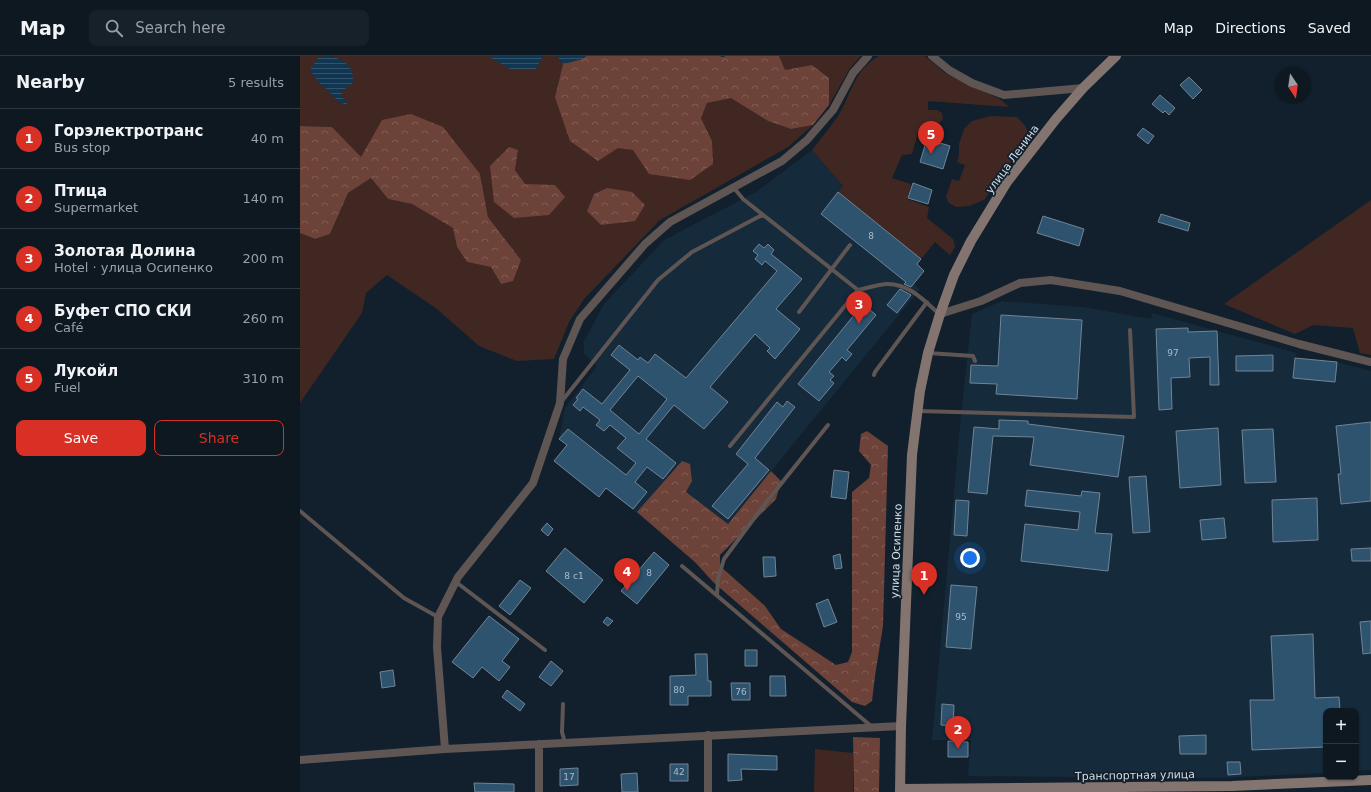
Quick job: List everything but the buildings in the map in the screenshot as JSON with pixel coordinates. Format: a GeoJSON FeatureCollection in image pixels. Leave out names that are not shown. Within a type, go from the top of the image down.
{"type":"FeatureCollection","features":[{"type":"Feature","properties":{"kind":"main road","name":"улица Ленина"},"geometry":{"type":"LineString","coordinates":[[940,314],[954,275],[971,241],[1007,182],[1056,119],[1116,56]]}},
{"type":"Feature","properties":{"kind":"main road","name":"улица Осипенко"},"geometry":{"type":"LineString","coordinates":[[900,790],[901,726],[912,455],[920,391],[928,353],[940,314]]}},
{"type":"Feature","properties":{"kind":"main road","name":"Транспортная улица"},"geometry":{"type":"LineString","coordinates":[[900,790],[1232,786],[1371,780]]}},
{"type":"Feature","properties":{"kind":"street"},"geometry":{"type":"LineString","coordinates":[[445,749],[437,647],[438,617],[458,577],[533,483],[560,403],[563,359],[580,319],[645,244],[670,222],[782,161],[807,140],[833,110],[852,72],[868,56]]}},
{"type":"Feature","properties":{"kind":"street"},"geometry":{"type":"LineString","coordinates":[[932,56],[948,70],[972,83],[1004,96],[1084,88]]}},
{"type":"Feature","properties":{"kind":"street"},"geometry":{"type":"LineString","coordinates":[[940,314],[982,301],[1020,283],[1051,280],[1120,291],[1299,344],[1371,362]]}},
{"type":"Feature","properties":{"kind":"street"},"geometry":{"type":"LineString","coordinates":[[300,760],[445,749],[871,726],[901,726]]}},
{"type":"Feature","properties":{"kind":"street"},"geometry":{"type":"LineString","coordinates":[[708,735],[708,792]]}},
{"type":"Feature","properties":{"kind":"street"},"geometry":{"type":"LineString","coordinates":[[538,744],[539,792]]}},
{"type":"Feature","properties":{"kind":"lane"},"geometry":{"type":"LineString","coordinates":[[733,187],[743,199],[762,215],[858,290]]}},
{"type":"Feature","properties":{"kind":"lane"},"geometry":{"type":"LineString","coordinates":[[560,403],[658,280],[692,252],[762,215]]}},
{"type":"Feature","properties":{"kind":"lane"},"geometry":{"type":"LineString","coordinates":[[799,312],[850,245]]}},
{"type":"Feature","properties":{"kind":"lane"},"geometry":{"type":"LineString","coordinates":[[730,446],[858,290],[886,284],[904,287],[916,293],[940,314]]}},
{"type":"Feature","properties":{"kind":"lane"},"geometry":{"type":"LineString","coordinates":[[874,375],[927,302]]}},
{"type":"Feature","properties":{"kind":"lane"},"geometry":{"type":"LineString","coordinates":[[918,411],[1134,417],[1130,330]]}},
{"type":"Feature","properties":{"kind":"lane"},"geometry":{"type":"LineString","coordinates":[[928,353],[973,356],[975,361]]}},
{"type":"Feature","properties":{"kind":"lane"},"geometry":{"type":"LineString","coordinates":[[717,595],[718,579],[724,559],[761,509],[828,425]]}},
{"type":"Feature","properties":{"kind":"lane"},"geometry":{"type":"LineString","coordinates":[[300,511],[404,598],[438,617]]}},
{"type":"Feature","properties":{"kind":"lane"},"geometry":{"type":"LineString","coordinates":[[682,566],[871,726]]}},
{"type":"Feature","properties":{"kind":"lane"},"geometry":{"type":"LineString","coordinates":[[456,582],[546,650]]}},
{"type":"Feature","properties":{"kind":"lane"},"geometry":{"type":"LineString","coordinates":[[563,704],[562,732],[565,743]]}},
{"type":"Feature","properties":{"kind":"shaded area"},"geometry":{"type":"Polygon","coordinates":[[[300,56],[327,56],[318,58],[319,83],[330,92],[338,102],[348,105],[342,96],[341,60],[332,56],[491,56],[491,58],[536,69],[543,56],[557,56],[563,64],[555,97],[618,147],[633,150],[712,141],[701,118],[707,103],[731,97],[768,121],[791,129],[813,125],[788,147],[660,220],[584,299],[569,322],[554,359],[517,361],[479,346],[437,309],[387,275],[366,293],[362,313],[300,403],[300,233],[315,239],[330,234],[348,193],[371,178],[388,199],[412,204],[453,228],[457,247],[467,262],[491,267],[501,284],[521,260],[488,217],[480,174],[361,158],[332,127],[300,126],[300,56]],[[518,150],[494,202],[555,185],[525,185],[515,170],[518,150]],[[607,188],[594,194],[587,211],[607,188]]]}},
{"type":"Feature","properties":{"kind":"shaded area"},"geometry":{"type":"Polygon","coordinates":[[[327,56],[337,58],[344,62],[352,71],[353,83],[342,91],[342,96],[348,105],[338,102],[330,92],[319,83],[310,70],[318,58],[327,56]]]}},
{"type":"Feature","properties":{"kind":"shaded area"},"geometry":{"type":"Polygon","coordinates":[[[491,56],[543,56],[536,69],[512,70],[491,58],[491,56]]]}},
{"type":"Feature","properties":{"kind":"shaded area"},"geometry":{"type":"Polygon","coordinates":[[[557,56],[586,56],[582,59],[563,64],[557,56]]]}},
{"type":"Feature","properties":{"kind":"shaded area"},"geometry":{"type":"Polygon","coordinates":[[[779,56],[861,56],[850,68],[829,105],[829,78],[812,65],[785,71],[779,56]]]}},
{"type":"Feature","properties":{"kind":"shaded area"},"geometry":{"type":"Polygon","coordinates":[[[879,56],[925,56],[945,73],[1000,99],[1009,107],[928,101],[928,110],[937,110],[942,113],[943,119],[940,122],[919,129],[912,154],[902,155],[892,178],[911,184],[907,199],[929,207],[927,218],[953,239],[955,247],[950,255],[935,242],[921,259],[838,192],[843,186],[812,150],[832,125],[843,108],[858,76],[870,62],[879,56]]]}},
{"type":"Feature","properties":{"kind":"shaded area"},"geometry":{"type":"Polygon","coordinates":[[[991,116],[1017,117],[1027,129],[1027,138],[984,200],[969,206],[956,207],[949,203],[946,197],[952,179],[959,181],[965,165],[957,162],[959,155],[959,144],[964,129],[972,121],[991,116]]]}},
{"type":"Feature","properties":{"kind":"shaded area"},"geometry":{"type":"Polygon","coordinates":[[[812,150],[843,186],[838,192],[921,259],[917,264],[924,271],[914,284],[920,289],[696,563],[607,488],[599,497],[554,461],[567,445],[559,439],[565,408],[597,366],[584,354],[584,341],[604,304],[664,240],[756,192],[812,150]]]}},
{"type":"Feature","properties":{"kind":"shaded area"},"geometry":{"type":"Polygon","coordinates":[[[1371,200],[1371,355],[1360,353],[1353,328],[1313,325],[1295,334],[1224,304],[1371,200]]]}},
{"type":"Feature","properties":{"kind":"shaded area"},"geometry":{"type":"Polygon","coordinates":[[[1002,301],[1083,307],[1151,319],[1152,313],[1297,353],[1295,358],[1337,362],[1371,371],[1371,770],[1359,771],[1359,708],[1323,708],[1323,773],[1218,778],[968,776],[971,740],[932,740],[960,425],[972,314],[1002,301]]]}},
{"type":"Feature","properties":{"kind":"shaded area"},"geometry":{"type":"Polygon","coordinates":[[[815,749],[853,753],[853,792],[814,792],[815,749]]]}},
{"type":"Feature","properties":{"kind":"green space"},"geometry":{"type":"Polygon","coordinates":[[[586,56],[779,56],[785,70],[812,65],[829,78],[829,105],[813,125],[791,129],[768,121],[731,98],[707,103],[701,118],[712,141],[713,164],[690,180],[649,174],[633,150],[618,148],[598,161],[570,141],[555,97],[563,64],[582,59],[586,56]]]}},
{"type":"Feature","properties":{"kind":"green space"},"geometry":{"type":"Polygon","coordinates":[[[411,114],[443,127],[480,174],[488,217],[521,260],[513,281],[501,284],[491,267],[467,262],[457,247],[453,228],[412,204],[388,199],[371,178],[348,193],[330,234],[315,239],[300,233],[300,126],[332,127],[361,157],[382,120],[411,114]]]}},
{"type":"Feature","properties":{"kind":"green space"},"geometry":{"type":"Polygon","coordinates":[[[509,147],[518,150],[515,170],[525,184],[555,185],[565,197],[549,215],[514,218],[494,202],[490,166],[509,147]]]}},
{"type":"Feature","properties":{"kind":"green space"},"geometry":{"type":"Polygon","coordinates":[[[607,188],[632,192],[645,205],[635,221],[601,225],[587,211],[594,194],[607,188]]]}},
{"type":"Feature","properties":{"kind":"green space"},"geometry":{"type":"Polygon","coordinates":[[[867,431],[888,446],[883,626],[872,701],[865,706],[852,702],[713,582],[696,563],[637,512],[682,461],[690,464],[692,481],[686,492],[728,524],[771,471],[781,481],[776,499],[720,555],[720,566],[765,606],[781,629],[836,665],[848,662],[852,652],[852,492],[869,478],[871,465],[859,451],[861,434],[867,431]]]}},
{"type":"Feature","properties":{"kind":"green space"},"geometry":{"type":"Polygon","coordinates":[[[853,737],[880,738],[879,792],[854,792],[853,737]]]}},
{"type":"Feature","properties":{"kind":"place","name":"Лукойл"},"geometry":{"type":"Point","coordinates":[931,154]}},
{"type":"Feature","properties":{"kind":"place","name":"Золотая Долина"},"geometry":{"type":"Point","coordinates":[859,324]}},
{"type":"Feature","properties":{"kind":"place","name":"Буфет СПО СКИ"},"geometry":{"type":"Point","coordinates":[627,591]}},
{"type":"Feature","properties":{"kind":"place","name":"Горэлектротранс"},"geometry":{"type":"Point","coordinates":[924,595]}},
{"type":"Feature","properties":{"kind":"place","name":"Птица"},"geometry":{"type":"Point","coordinates":[958,749]}}]}
